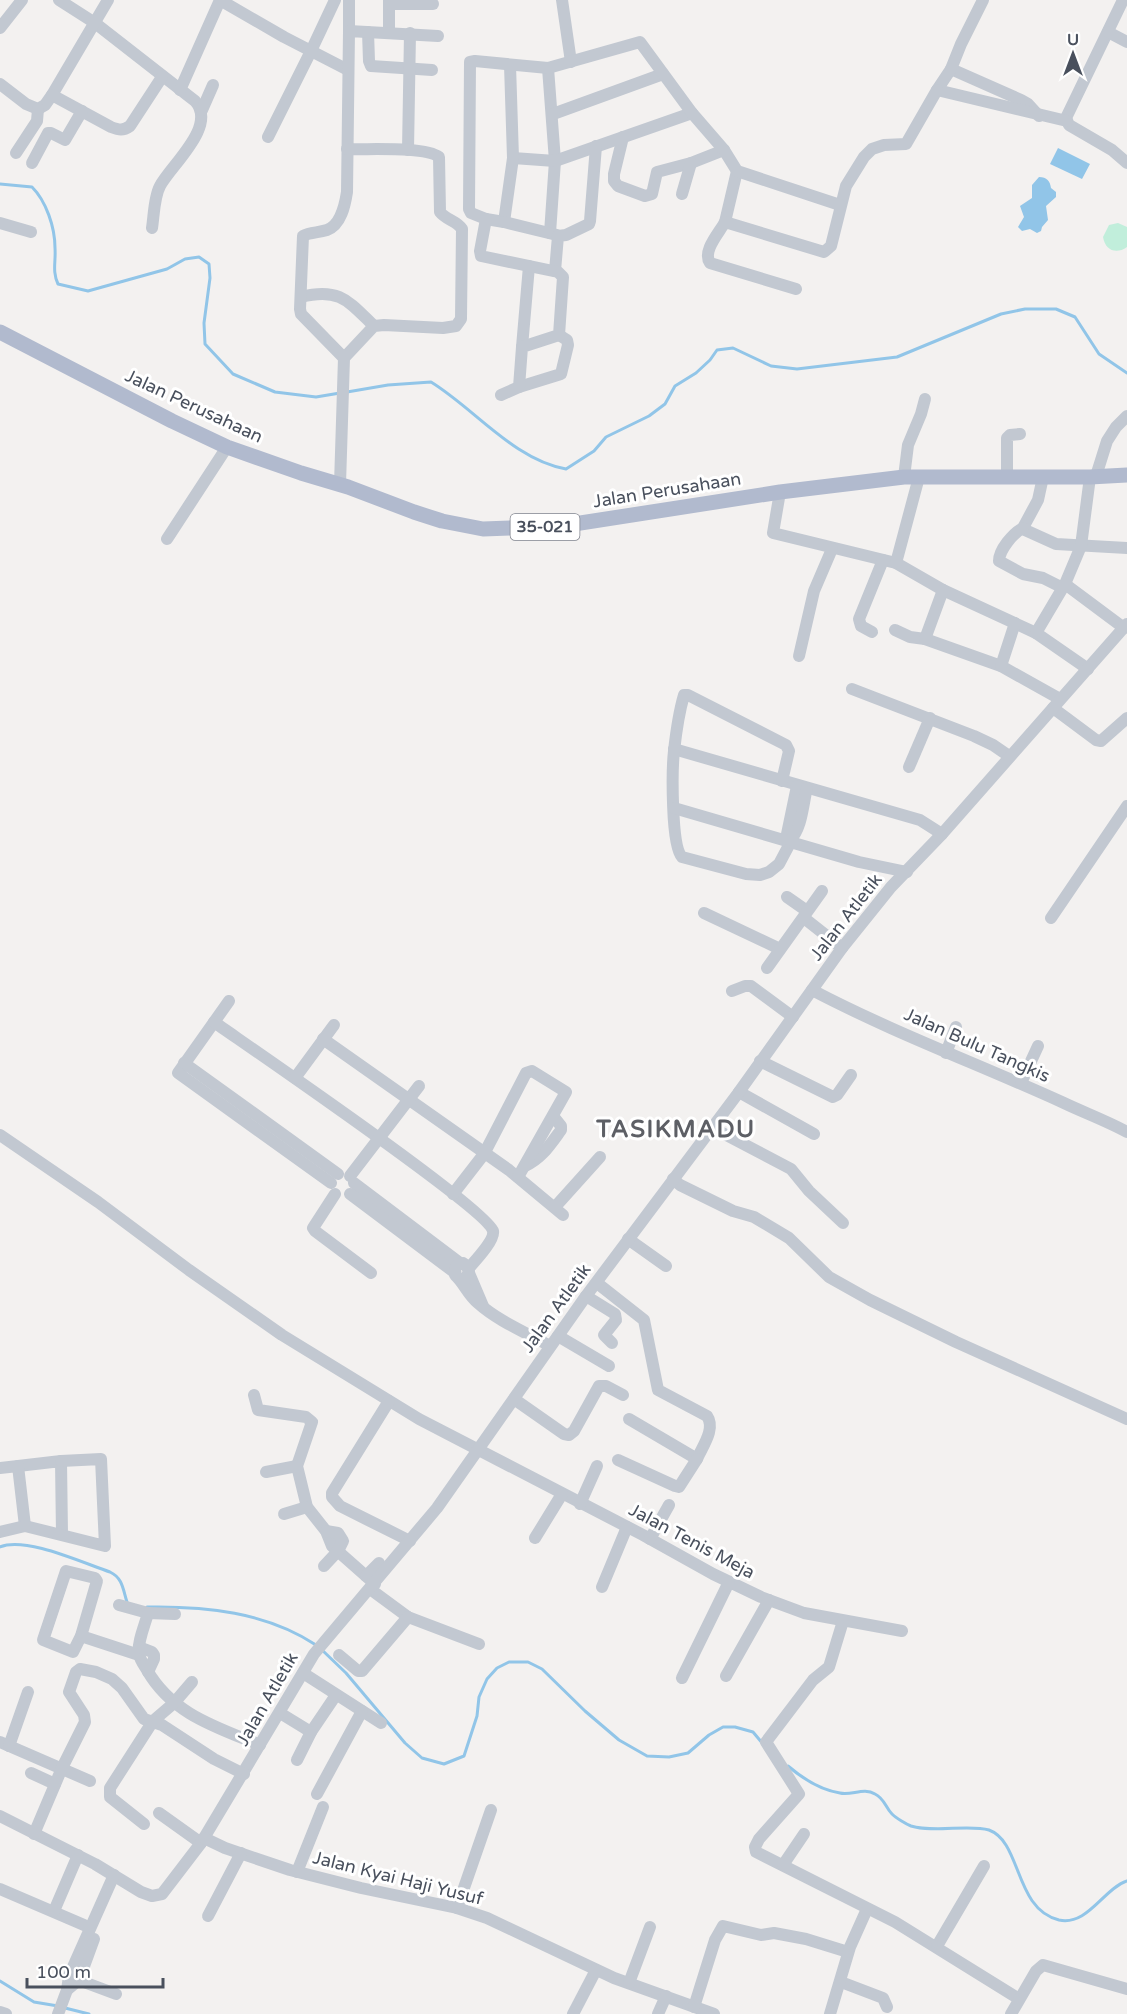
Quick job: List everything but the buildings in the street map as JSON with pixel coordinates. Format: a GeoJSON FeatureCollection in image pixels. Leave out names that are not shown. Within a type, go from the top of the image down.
{"type":"FeatureCollection","features":[{"type":"Feature","properties":{"kind":"main road","name":"Jalan Perusahaan"},"geometry":{"type":"LineString","coordinates":[[0,332],[227,447],[340,484],[433,518],[483,529],[561,526],[780,492],[904,477],[1127,475]]}},
{"type":"Feature","properties":{"kind":"street"},"geometry":{"type":"LineString","coordinates":[[0,28],[22,0]]}},
{"type":"Feature","properties":{"kind":"street"},"geometry":{"type":"LineString","coordinates":[[59,0],[95,23],[195,101],[202,110]]}},
{"type":"Feature","properties":{"kind":"street"},"geometry":{"type":"LineString","coordinates":[[38,109],[45,105],[52,95],[108,0]]}},
{"type":"Feature","properties":{"kind":"street"},"geometry":{"type":"LineString","coordinates":[[180,90],[220,0],[348,70]]}},
{"type":"Feature","properties":{"kind":"street"},"geometry":{"type":"LineString","coordinates":[[268,137],[335,0]]}},
{"type":"Feature","properties":{"kind":"street"},"geometry":{"type":"LineString","coordinates":[[344,358],[301,314],[301,297],[302,238],[305,234],[333,227],[342,213],[347,192],[349,0]]}},
{"type":"Feature","properties":{"kind":"street"},"geometry":{"type":"LineString","coordinates":[[562,0],[571,62]]}},
{"type":"Feature","properties":{"kind":"street"},"geometry":{"type":"LineString","coordinates":[[725,222],[824,252],[831,246],[846,186],[864,157],[872,149],[884,145],[906,144],[951,69],[983,0]]}},
{"type":"Feature","properties":{"kind":"street"},"geometry":{"type":"LineString","coordinates":[[1067,122],[1066,116],[1123,0]]}},
{"type":"Feature","properties":{"kind":"street"},"geometry":{"type":"LineString","coordinates":[[389,33],[389,2],[433,4]]}},
{"type":"Feature","properties":{"kind":"street"},"geometry":{"type":"LineString","coordinates":[[349,31],[438,36]]}},
{"type":"Feature","properties":{"kind":"street"},"geometry":{"type":"LineString","coordinates":[[368,32],[371,66],[432,70]]}},
{"type":"Feature","properties":{"kind":"street"},"geometry":{"type":"LineString","coordinates":[[1108,32],[1127,42]]}},
{"type":"Feature","properties":{"kind":"street"},"geometry":{"type":"LineString","coordinates":[[408,150],[410,33]]}},
{"type":"Feature","properties":{"kind":"street"},"geometry":{"type":"LineString","coordinates":[[596,146],[589,224],[566,235],[554,234],[486,219],[471,213],[469,209],[470,62],[548,68],[640,42],[692,113],[724,150],[736,171],[725,222],[707,252],[710,263],[796,289]]}},
{"type":"Feature","properties":{"kind":"street"},"geometry":{"type":"LineString","coordinates":[[504,222],[513,158],[510,65]]}},
{"type":"Feature","properties":{"kind":"street"},"geometry":{"type":"LineString","coordinates":[[548,68],[555,161],[555,271]]}},
{"type":"Feature","properties":{"kind":"street"},"geometry":{"type":"LineString","coordinates":[[951,69],[1022,100],[1039,116]]}},
{"type":"Feature","properties":{"kind":"street"},"geometry":{"type":"LineString","coordinates":[[553,114],[663,74]]}},
{"type":"Feature","properties":{"kind":"street"},"geometry":{"type":"LineString","coordinates":[[956,95],[967,75]]}},
{"type":"Feature","properties":{"kind":"street"},"geometry":{"type":"LineString","coordinates":[[52,95],[111,127],[125,129],[130,126],[162,77]]}},
{"type":"Feature","properties":{"kind":"street"},"geometry":{"type":"LineString","coordinates":[[0,84],[26,104],[38,109]]}},
{"type":"Feature","properties":{"kind":"street"},"geometry":{"type":"LineString","coordinates":[[152,228],[158,188],[193,142],[201,121],[202,110],[213,85]]}},
{"type":"Feature","properties":{"kind":"street"},"geometry":{"type":"LineString","coordinates":[[937,90],[1067,122],[1112,150],[1127,163]]}},
{"type":"Feature","properties":{"kind":"street"},"geometry":{"type":"LineString","coordinates":[[16,153],[37,122],[38,109]]}},
{"type":"Feature","properties":{"kind":"street"},"geometry":{"type":"LineString","coordinates":[[32,163],[48,133],[65,140],[82,111]]}},
{"type":"Feature","properties":{"kind":"street"},"geometry":{"type":"LineString","coordinates":[[513,158],[555,161],[692,113]]}},
{"type":"Feature","properties":{"kind":"street"},"geometry":{"type":"LineString","coordinates":[[623,136],[614,181],[618,186],[645,196],[652,194],[657,172],[691,163],[724,150]]}},
{"type":"Feature","properties":{"kind":"street"},"geometry":{"type":"LineString","coordinates":[[340,484],[344,358],[374,326],[443,328],[456,326],[461,319],[462,229],[459,224],[444,217],[440,212],[439,157],[433,152],[347,149]]}},
{"type":"Feature","properties":{"kind":"street"},"geometry":{"type":"LineString","coordinates":[[682,194],[691,163]]}},
{"type":"Feature","properties":{"kind":"street"},"geometry":{"type":"LineString","coordinates":[[736,171],[840,205]]}},
{"type":"Feature","properties":{"kind":"street"},"geometry":{"type":"LineString","coordinates":[[486,219],[480,251],[482,256],[555,271],[563,277],[560,335]]}},
{"type":"Feature","properties":{"kind":"street"},"geometry":{"type":"LineString","coordinates":[[0,223],[31,232]]}},
{"type":"Feature","properties":{"kind":"street"},"geometry":{"type":"LineString","coordinates":[[519,387],[529,266]]}},
{"type":"Feature","properties":{"kind":"street"},"geometry":{"type":"LineString","coordinates":[[301,297],[341,296],[374,326]]}},
{"type":"Feature","properties":{"kind":"street"},"geometry":{"type":"LineString","coordinates":[[522,347],[560,335]]}},
{"type":"Feature","properties":{"kind":"street"},"geometry":{"type":"LineString","coordinates":[[501,395],[561,374],[568,345],[567,340],[560,335]]}},
{"type":"Feature","properties":{"kind":"street"},"geometry":{"type":"LineString","coordinates":[[904,477],[908,446],[925,399]]}},
{"type":"Feature","properties":{"kind":"street"},"geometry":{"type":"LineString","coordinates":[[1036,633],[1063,585],[1081,546],[1094,476],[1107,441],[1116,427],[1126,420]]}},
{"type":"Feature","properties":{"kind":"street"},"geometry":{"type":"LineString","coordinates":[[1007,477],[1007,438],[1010,435],[1020,434]]}},
{"type":"Feature","properties":{"kind":"street"},"geometry":{"type":"LineString","coordinates":[[167,539],[227,447]]}},
{"type":"Feature","properties":{"kind":"street"},"geometry":{"type":"LineString","coordinates":[[896,563],[919,477]]}},
{"type":"Feature","properties":{"kind":"street"},"geometry":{"type":"LineString","coordinates":[[1043,477],[1037,504],[1023,528],[1016,532],[1000,555],[999,561],[1023,574],[1063,585],[1125,626]]}},
{"type":"Feature","properties":{"kind":"street"},"geometry":{"type":"LineString","coordinates":[[780,492],[772,533],[896,563],[943,590],[1036,633],[1089,669]]}},
{"type":"Feature","properties":{"kind":"street"},"geometry":{"type":"LineString","coordinates":[[1023,528],[1056,544],[1127,548]]}},
{"type":"Feature","properties":{"kind":"street"},"geometry":{"type":"LineString","coordinates":[[799,656],[814,591],[832,549]]}},
{"type":"Feature","properties":{"kind":"street"},"geometry":{"type":"LineString","coordinates":[[872,632],[861,626],[859,619],[883,560]]}},
{"type":"Feature","properties":{"kind":"street"},"geometry":{"type":"LineString","coordinates":[[925,639],[943,590]]}},
{"type":"Feature","properties":{"kind":"street"},"geometry":{"type":"LineString","coordinates":[[1001,666],[1015,623]]}},
{"type":"Feature","properties":{"kind":"street","name":"Jalan Atletik"},"geometry":{"type":"LineString","coordinates":[[0,1816],[78,1855],[141,1892],[152,1896],[162,1894],[203,1840],[314,1654],[370,1583],[433,1513],[586,1296],[739,1092],[842,948],[891,887],[942,834],[1125,626]]}},
{"type":"Feature","properties":{"kind":"street"},"geometry":{"type":"LineString","coordinates":[[895,630],[1001,666],[1057,704],[1096,740],[1101,741],[1127,718]]}},
{"type":"Feature","properties":{"kind":"street"},"geometry":{"type":"LineString","coordinates":[[852,689],[993,744],[1009,756]]}},
{"type":"Feature","properties":{"kind":"street"},"geometry":{"type":"LineString","coordinates":[[782,781],[789,751],[786,744],[688,695],[683,697],[674,749],[674,808],[677,852],[685,859],[746,874],[760,875],[769,872],[778,864],[789,841],[794,837],[798,826],[802,787]]}},
{"type":"Feature","properties":{"kind":"street"},"geometry":{"type":"LineString","coordinates":[[909,767],[930,718]]}},
{"type":"Feature","properties":{"kind":"street"},"geometry":{"type":"LineString","coordinates":[[674,749],[920,820],[942,834]]}},
{"type":"Feature","properties":{"kind":"street"},"geometry":{"type":"LineString","coordinates":[[1050,918],[1127,806]]}},
{"type":"Feature","properties":{"kind":"street"},"geometry":{"type":"LineString","coordinates":[[674,808],[859,862],[907,872]]}},
{"type":"Feature","properties":{"kind":"street"},"geometry":{"type":"LineString","coordinates":[[767,968],[822,891]]}},
{"type":"Feature","properties":{"kind":"street"},"geometry":{"type":"LineString","coordinates":[[787,897],[842,948]]}},
{"type":"Feature","properties":{"kind":"street"},"geometry":{"type":"LineString","coordinates":[[704,914],[780,950]]}},
{"type":"Feature","properties":{"kind":"street"},"geometry":{"type":"LineString","coordinates":[[732,991],[751,986],[793,1017]]}},
{"type":"Feature","properties":{"kind":"street","name":"Jalan Bulu Tangkis"},"geometry":{"type":"LineString","coordinates":[[812,990],[848,1009],[946,1053],[1021,1083],[1127,1132]]}},
{"type":"Feature","properties":{"kind":"street"},"geometry":{"type":"LineString","coordinates":[[229,1000],[181,1068],[463,1271],[468,1292],[483,1307],[609,1366]]}},
{"type":"Feature","properties":{"kind":"street"},"geometry":{"type":"LineString","coordinates":[[214,1022],[378,1137],[489,1224],[493,1232],[492,1239],[463,1271]]}},
{"type":"Feature","properties":{"kind":"street"},"geometry":{"type":"LineString","coordinates":[[295,1078],[334,1025]]}},
{"type":"Feature","properties":{"kind":"street"},"geometry":{"type":"LineString","coordinates":[[946,1053],[956,1027]]}},
{"type":"Feature","properties":{"kind":"street"},"geometry":{"type":"LineString","coordinates":[[323,1039],[519,1177],[559,1211],[600,1157]]}},
{"type":"Feature","properties":{"kind":"street"},"geometry":{"type":"LineString","coordinates":[[1021,1083],[1038,1046]]}},
{"type":"Feature","properties":{"kind":"street"},"geometry":{"type":"LineString","coordinates":[[760,1061],[833,1097],[851,1075]]}},
{"type":"Feature","properties":{"kind":"street"},"geometry":{"type":"LineString","coordinates":[[453,1194],[484,1154],[528,1071],[533,1071],[565,1090],[553,1116],[561,1126],[561,1130],[545,1153],[525,1166],[519,1177]]}},
{"type":"Feature","properties":{"kind":"street"},"geometry":{"type":"LineString","coordinates":[[370,1273],[315,1232],[313,1228],[378,1137],[419,1086]]}},
{"type":"Feature","properties":{"kind":"street"},"geometry":{"type":"LineString","coordinates":[[739,1092],[814,1134]]}},
{"type":"Feature","properties":{"kind":"street"},"geometry":{"type":"LineString","coordinates":[[711,1127],[791,1169],[809,1191],[843,1223]]}},
{"type":"Feature","properties":{"kind":"street","name":"Jalan Tenis Meja"},"geometry":{"type":"LineString","coordinates":[[0,1135],[98,1202],[255,1316],[389,1401],[478,1450],[729,1582],[769,1600],[804,1613],[902,1631]]}},
{"type":"Feature","properties":{"kind":"street"},"geometry":{"type":"LineString","coordinates":[[673,1179],[680,1185],[733,1211],[754,1217],[789,1238],[820,1270],[860,1295],[956,1342],[1127,1419]]}},
{"type":"Feature","properties":{"kind":"street"},"geometry":{"type":"LineString","coordinates":[[628,1239],[666,1266]]}},
{"type":"Feature","properties":{"kind":"street"},"geometry":{"type":"LineString","coordinates":[[597,1283],[644,1320],[658,1390],[707,1416],[711,1428],[697,1460],[679,1486],[618,1460]]}},
{"type":"Feature","properties":{"kind":"street"},"geometry":{"type":"LineString","coordinates":[[586,1296],[616,1316],[616,1320],[604,1335],[612,1342]]}},
{"type":"Feature","properties":{"kind":"street"},"geometry":{"type":"LineString","coordinates":[[514,1399],[564,1434],[569,1435],[574,1431],[599,1386],[606,1386],[623,1395]]}},
{"type":"Feature","properties":{"kind":"street"},"geometry":{"type":"LineString","coordinates":[[254,1395],[258,1410],[306,1417],[312,1422],[297,1466],[307,1507],[326,1531],[329,1541],[340,1546],[370,1583],[408,1617],[479,1644]]}},
{"type":"Feature","properties":{"kind":"street"},"geometry":{"type":"LineString","coordinates":[[389,1401],[332,1493],[332,1497],[340,1506],[410,1541]]}},
{"type":"Feature","properties":{"kind":"street"},"geometry":{"type":"LineString","coordinates":[[629,1419],[697,1460]]}},
{"type":"Feature","properties":{"kind":"street"},"geometry":{"type":"LineString","coordinates":[[0,1468],[101,1459],[105,1545],[102,1547],[62,1534],[25,1526],[0,1532]]}},
{"type":"Feature","properties":{"kind":"street"},"geometry":{"type":"LineString","coordinates":[[61,1461],[62,1534]]}},
{"type":"Feature","properties":{"kind":"street"},"geometry":{"type":"LineString","coordinates":[[18,1466],[25,1526]]}},
{"type":"Feature","properties":{"kind":"street"},"geometry":{"type":"LineString","coordinates":[[266,1472],[297,1466]]}},
{"type":"Feature","properties":{"kind":"street"},"geometry":{"type":"LineString","coordinates":[[580,1504],[597,1466]]}},
{"type":"Feature","properties":{"kind":"street"},"geometry":{"type":"LineString","coordinates":[[535,1538],[562,1494]]}},
{"type":"Feature","properties":{"kind":"street"},"geometry":{"type":"LineString","coordinates":[[650,1539],[669,1505]]}},
{"type":"Feature","properties":{"kind":"street"},"geometry":{"type":"LineString","coordinates":[[284,1514],[307,1507]]}},
{"type":"Feature","properties":{"kind":"street"},"geometry":{"type":"LineString","coordinates":[[602,1587],[627,1527]]}},
{"type":"Feature","properties":{"kind":"street"},"geometry":{"type":"LineString","coordinates":[[324,1566],[354,1531]]}},
{"type":"Feature","properties":{"kind":"street"},"geometry":{"type":"LineString","coordinates":[[370,1583],[378,1563]]}},
{"type":"Feature","properties":{"kind":"street"},"geometry":{"type":"LineString","coordinates":[[66,1571],[97,1580],[81,1636],[73,1652],[43,1640],[66,1571]]}},
{"type":"Feature","properties":{"kind":"street"},"geometry":{"type":"LineString","coordinates":[[682,1678],[729,1582]]}},
{"type":"Feature","properties":{"kind":"street"},"geometry":{"type":"LineString","coordinates":[[726,1677],[769,1600]]}},
{"type":"Feature","properties":{"kind":"street"},"geometry":{"type":"LineString","coordinates":[[119,1605],[148,1614],[175,1614]]}},
{"type":"Feature","properties":{"kind":"street"},"geometry":{"type":"LineString","coordinates":[[139,1651],[148,1614]]}},
{"type":"Feature","properties":{"kind":"street"},"geometry":{"type":"LineString","coordinates":[[339,1655],[358,1671],[362,1671],[408,1617]]}},
{"type":"Feature","properties":{"kind":"street"},"geometry":{"type":"LineString","coordinates":[[843,1621],[830,1667],[813,1680],[767,1740],[766,1745],[799,1792],[798,1797],[759,1839],[755,1847],[756,1852],[895,1922],[1020,1999]]}},
{"type":"Feature","properties":{"kind":"street"},"geometry":{"type":"LineString","coordinates":[[81,1636],[139,1651],[152,1652],[154,1659],[148,1672],[167,1699],[216,1727],[260,1745]]}},
{"type":"Feature","properties":{"kind":"street"},"geometry":{"type":"LineString","coordinates":[[34,1833],[85,1722],[84,1715],[69,1693],[76,1672],[80,1669],[104,1674],[122,1688],[142,1718],[153,1721],[243,1774]]}},
{"type":"Feature","properties":{"kind":"street"},"geometry":{"type":"LineString","coordinates":[[303,1673],[381,1723]]}},
{"type":"Feature","properties":{"kind":"street"},"geometry":{"type":"LineString","coordinates":[[144,1824],[110,1797],[110,1788],[153,1721],[174,1703],[192,1682]]}},
{"type":"Feature","properties":{"kind":"street"},"geometry":{"type":"LineString","coordinates":[[28,1692],[5,1744],[90,1781]]}},
{"type":"Feature","properties":{"kind":"street"},"geometry":{"type":"LineString","coordinates":[[297,1760],[311,1732],[336,1695]]}},
{"type":"Feature","properties":{"kind":"street"},"geometry":{"type":"LineString","coordinates":[[318,1794],[362,1711]]}},
{"type":"Feature","properties":{"kind":"street"},"geometry":{"type":"LineString","coordinates":[[280,1713],[311,1732]]}},
{"type":"Feature","properties":{"kind":"street"},"geometry":{"type":"LineString","coordinates":[[31,1773],[55,1784]]}},
{"type":"Feature","properties":{"kind":"street"},"geometry":{"type":"LineString","coordinates":[[297,1872],[323,1807]]}},
{"type":"Feature","properties":{"kind":"street"},"geometry":{"type":"LineString","coordinates":[[457,1908],[491,1810]]}},
{"type":"Feature","properties":{"kind":"street","name":"Jalan Kyai Haji Yusuf"},"geometry":{"type":"LineString","coordinates":[[159,1813],[203,1840],[297,1872],[457,1908],[504,1925],[596,1970],[714,2014]]}},
{"type":"Feature","properties":{"kind":"street"},"geometry":{"type":"LineString","coordinates":[[783,1865],[804,1834]]}},
{"type":"Feature","properties":{"kind":"street"},"geometry":{"type":"LineString","coordinates":[[208,1916],[241,1853]]}},
{"type":"Feature","properties":{"kind":"street"},"geometry":{"type":"LineString","coordinates":[[54,1911],[78,1855]]}},
{"type":"Feature","properties":{"kind":"street"},"geometry":{"type":"LineString","coordinates":[[937,1946],[984,1866]]}},
{"type":"Feature","properties":{"kind":"street"},"geometry":{"type":"LineString","coordinates":[[62,2003],[118,1877]]}},
{"type":"Feature","properties":{"kind":"street"},"geometry":{"type":"LineString","coordinates":[[0,1889],[84,1925]]}},
{"type":"Feature","properties":{"kind":"street"},"geometry":{"type":"LineString","coordinates":[[830,2014],[848,1952],[867,1909]]}},
{"type":"Feature","properties":{"kind":"street"},"geometry":{"type":"LineString","coordinates":[[694,2007],[715,1940],[723,1926],[761,1935],[774,1933],[790,1936],[848,1952]]}},
{"type":"Feature","properties":{"kind":"street"},"geometry":{"type":"LineString","coordinates":[[629,1983],[650,1927]]}},
{"type":"Feature","properties":{"kind":"street"},"geometry":{"type":"LineString","coordinates":[[1011,2014],[1036,1971],[1043,1965],[1127,1989]]}},
{"type":"Feature","properties":{"kind":"street"},"geometry":{"type":"LineString","coordinates":[[573,2014],[596,1970]]}},
{"type":"Feature","properties":{"kind":"street"},"geometry":{"type":"LineString","coordinates":[[74,1978],[116,1994]]}},
{"type":"Feature","properties":{"kind":"street"},"geometry":{"type":"LineString","coordinates":[[841,1982],[877,1995],[884,2000],[887,2007]]}},
{"type":"Feature","properties":{"kind":"street"},"geometry":{"type":"LineString","coordinates":[[658,2014],[666,1996]]}},
{"type":"Feature","properties":{"kind":"street"},"geometry":{"type":"LineString","coordinates":[[0,2012],[6,2014]]}},
{"type":"Feature","properties":{"kind":"green space"},"geometry":{"type":"Polygon","coordinates":[[[1118,223],[1127,227],[1127,247],[1115,251],[1106,245],[1103,237],[1109,225],[1118,223]]]}},
{"type":"Feature","properties":{"kind":"water"},"geometry":{"type":"Polygon","coordinates":[[[1058,148],[1090,164],[1082,179],[1050,164],[1058,148]]]}},
{"type":"Feature","properties":{"kind":"water"},"geometry":{"type":"Polygon","coordinates":[[[1039,177],[1048,180],[1051,188],[1056,192],[1056,197],[1046,206],[1048,220],[1041,231],[1037,233],[1030,229],[1022,231],[1018,227],[1024,217],[1020,206],[1032,198],[1032,185],[1039,177]]]}},
{"type":"Feature","properties":{"kind":"waterway"},"geometry":{"type":"LineString","coordinates":[[0,184],[32,187],[42,199],[49,215],[55,240],[55,271],[58,284],[88,291],[167,269],[185,259],[199,257],[209,264],[210,278],[204,323],[205,344],[233,374],[275,392],[316,397],[340,393]]}},
{"type":"Feature","properties":{"kind":"waterway"},"geometry":{"type":"LineString","coordinates":[[347,392],[388,385],[431,382],[512,445],[547,464],[566,469],[594,451],[606,437],[649,416],[665,404],[675,386],[696,373],[717,350],[733,348],[771,366],[797,369],[897,357],[1001,314],[1025,309],[1056,309],[1075,317],[1099,354],[1127,373]]}},
{"type":"Feature","properties":{"kind":"waterway"},"geometry":{"type":"LineString","coordinates":[[0,1547],[24,1545],[39,1548],[110,1572],[120,1581],[127,1602]]}},
{"type":"Feature","properties":{"kind":"waterway"},"geometry":{"type":"LineString","coordinates":[[147,1607],[191,1608],[234,1613],[277,1625],[316,1645]]}},
{"type":"Feature","properties":{"kind":"waterway"},"geometry":{"type":"LineString","coordinates":[[321,1649],[346,1673],[405,1743],[422,1758],[444,1764],[464,1756],[477,1716],[479,1697],[487,1679],[497,1668],[509,1662],[528,1662],[542,1669],[619,1740],[647,1756],[669,1757],[688,1753],[709,1735],[723,1727],[735,1727],[753,1732],[763,1744]]}},
{"type":"Feature","properties":{"kind":"waterway"},"geometry":{"type":"LineString","coordinates":[[788,1766],[806,1779],[826,1789],[844,1794],[871,1792],[881,1798],[894,1816],[911,1826],[930,1829],[981,1828],[989,1830],[1000,1837],[1008,1848],[1034,1903],[1044,1913],[1059,1920],[1078,1918],[1110,1891],[1127,1881]]}},
{"type":"Feature","properties":{"kind":"waterway"},"geometry":{"type":"LineString","coordinates":[[0,1981],[34,2002],[58,2006]]}},
{"type":"Feature","properties":{"kind":"waterway"},"geometry":{"type":"LineString","coordinates":[[65,2008],[89,2014]]}},
{"type":"Feature","properties":{"kind":"district","name":"TASIKMADU"},"geometry":{"type":"Point","coordinates":[676,1129]}}]}
